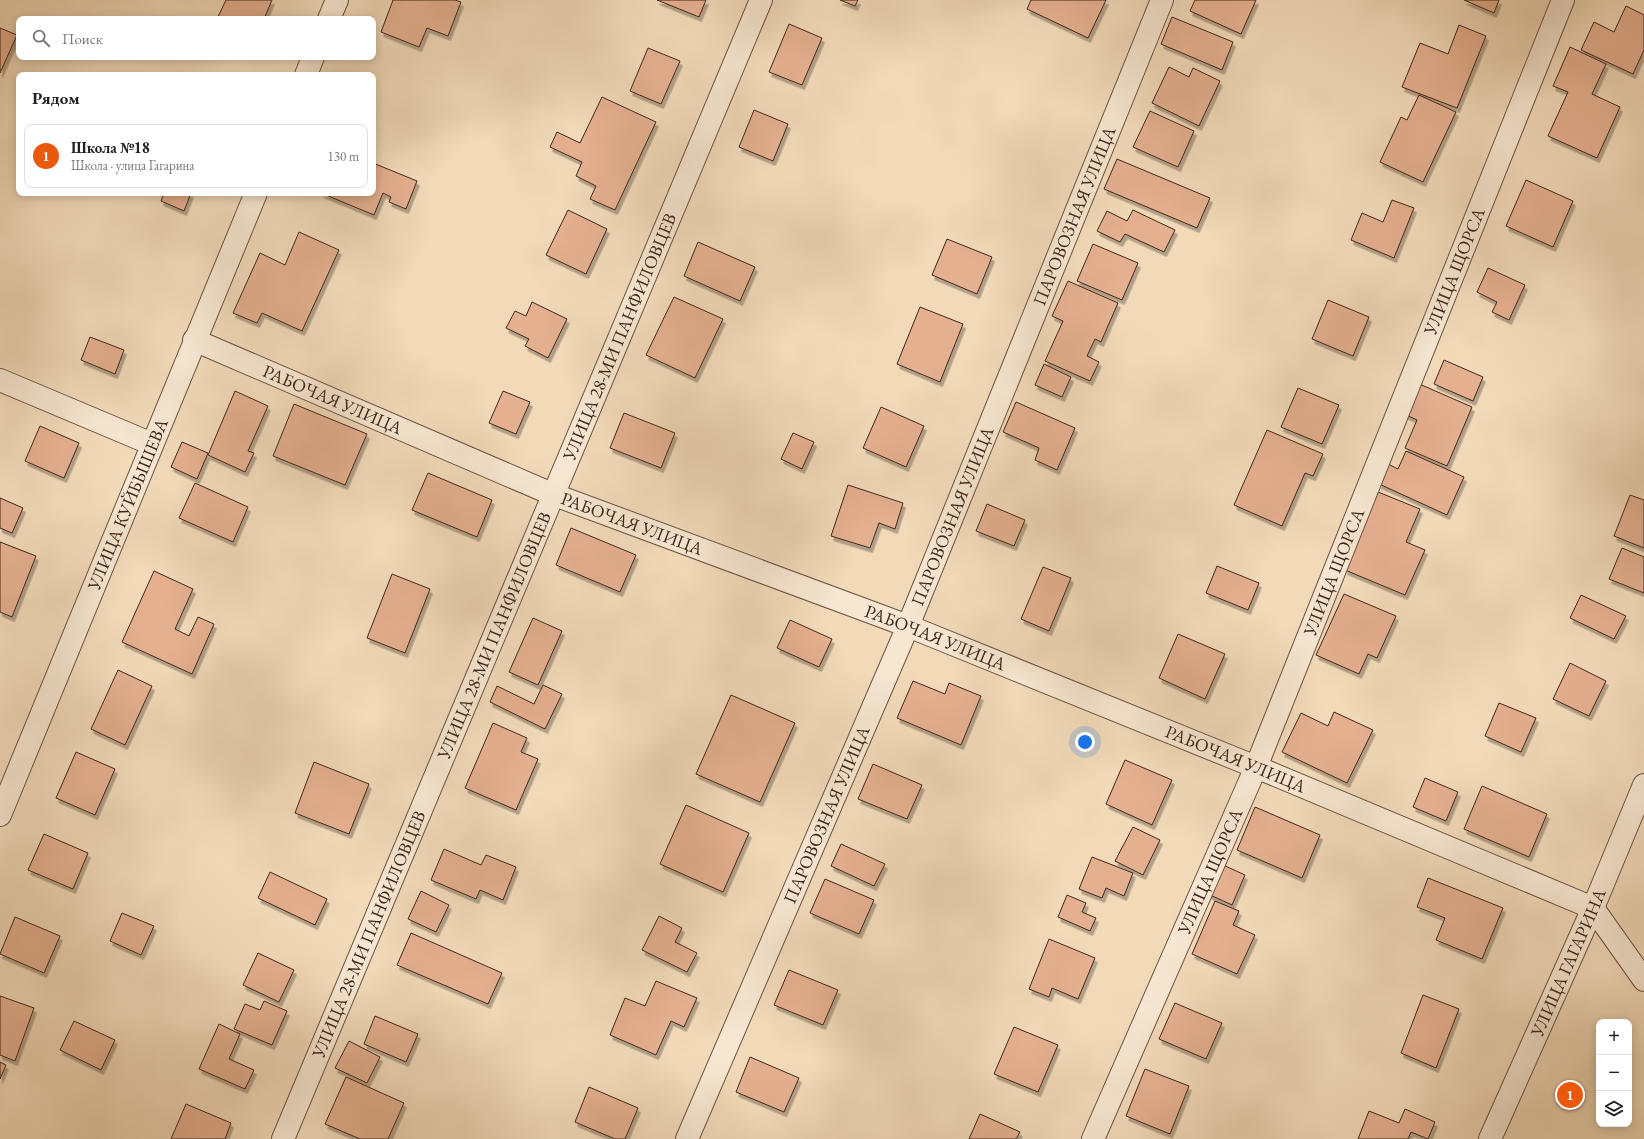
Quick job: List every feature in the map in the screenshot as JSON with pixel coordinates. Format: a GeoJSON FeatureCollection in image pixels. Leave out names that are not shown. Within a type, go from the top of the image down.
{"type":"FeatureCollection","features":[{"type":"Feature","properties":{"kind":"street"},"geometry":{"type":"LineString","coordinates":[[330,16],[337,0]]}},
{"type":"Feature","properties":{"kind":"street","name":"УЛИЦА 28-МИ ПАНФИЛОВЦЕВ"},"geometry":{"type":"LineString","coordinates":[[283,1139],[552,494],[761,0]]}},
{"type":"Feature","properties":{"kind":"street","name":"ПАРОВОЗНАЯ УЛИЦА"},"geometry":{"type":"LineString","coordinates":[[687,1139],[908,626],[1162,0]]}},
{"type":"Feature","properties":{"kind":"street","name":"УЛИЦА ЩОРСА"},"geometry":{"type":"LineString","coordinates":[[1093,1139],[1256,767],[1563,0]]}},
{"type":"Feature","properties":{"kind":"street"},"geometry":{"type":"LineString","coordinates":[[307,72],[312,60]]}},
{"type":"Feature","properties":{"kind":"street","name":"УЛИЦА КУЙБЫШЕВА"},"geometry":{"type":"LineString","coordinates":[[0,815],[194,340],[255,196]]}},
{"type":"Feature","properties":{"kind":"street","name":"РАБОЧАЯ УЛИЦА"},"geometry":{"type":"LineString","coordinates":[[194,340],[552,494],[908,626],[1256,767],[1593,908]]}},
{"type":"Feature","properties":{"kind":"street"},"geometry":{"type":"LineString","coordinates":[[0,380],[152,444]]}},
{"type":"Feature","properties":{"kind":"street","name":"УЛИЦА ГАГАРИНА"},"geometry":{"type":"LineString","coordinates":[[1490,1139],[1593,908],[1644,785]]}},
{"type":"Feature","properties":{"kind":"street"},"geometry":{"type":"LineString","coordinates":[[1593,908],[1644,980]]}},
{"type":"Feature","properties":{"kind":"building"},"geometry":{"type":"Polygon","coordinates":[[[226,0],[272,0],[265,16],[218,16],[226,0]]]}},
{"type":"Feature","properties":{"kind":"building"},"geometry":{"type":"Polygon","coordinates":[[[393,0],[455,0],[461,2],[448,36],[427,28],[419,47],[381,32],[393,0]]]}},
{"type":"Feature","properties":{"kind":"building"},"geometry":{"type":"Polygon","coordinates":[[[657,0],[706,0],[699,17],[657,0]]]}},
{"type":"Feature","properties":{"kind":"building"},"geometry":{"type":"Polygon","coordinates":[[[840,0],[858,0],[855,6],[840,0]]]}},
{"type":"Feature","properties":{"kind":"building"},"geometry":{"type":"Polygon","coordinates":[[[1031,0],[1106,0],[1088,38],[1027,9],[1031,0]]]}},
{"type":"Feature","properties":{"kind":"building"},"geometry":{"type":"Polygon","coordinates":[[[1195,0],[1256,0],[1241,34],[1190,11],[1195,0]]]}},
{"type":"Feature","properties":{"kind":"building"},"geometry":{"type":"Polygon","coordinates":[[[1464,0],[1499,0],[1494,13],[1464,0]]]}},
{"type":"Feature","properties":{"kind":"building"},"geometry":{"type":"Polygon","coordinates":[[[1626,6],[1644,15],[1644,50],[1633,74],[1581,50],[1594,22],[1614,32],[1626,6]]]}},
{"type":"Feature","properties":{"kind":"building"},"geometry":{"type":"Polygon","coordinates":[[[1172,17],[1233,42],[1222,70],[1161,44],[1172,17]]]}},
{"type":"Feature","properties":{"kind":"building"},"geometry":{"type":"Polygon","coordinates":[[[789,24],[822,38],[802,85],[769,72],[789,24]]]}},
{"type":"Feature","properties":{"kind":"building"},"geometry":{"type":"Polygon","coordinates":[[[1459,25],[1486,36],[1457,108],[1402,87],[1420,43],[1448,54],[1459,25]]]}},
{"type":"Feature","properties":{"kind":"building"},"geometry":{"type":"Polygon","coordinates":[[[0,28],[16,35],[16,37],[0,73],[0,28]]]}},
{"type":"Feature","properties":{"kind":"building"},"geometry":{"type":"Polygon","coordinates":[[[1570,47],[1606,64],[1592,94],[1620,107],[1597,158],[1548,136],[1568,92],[1553,86],[1570,47]]]}},
{"type":"Feature","properties":{"kind":"building"},"geometry":{"type":"Polygon","coordinates":[[[648,48],[680,61],[661,104],[630,91],[648,48]]]}},
{"type":"Feature","properties":{"kind":"building"},"geometry":{"type":"Polygon","coordinates":[[[1169,67],[1189,77],[1193,68],[1220,81],[1199,126],[1152,103],[1169,67]]]}},
{"type":"Feature","properties":{"kind":"building"},"geometry":{"type":"Polygon","coordinates":[[[1419,95],[1456,112],[1423,182],[1380,162],[1401,117],[1407,120],[1419,95]]]}},
{"type":"Feature","properties":{"kind":"building"},"geometry":{"type":"Polygon","coordinates":[[[602,97],[656,122],[615,210],[590,199],[596,186],[576,176],[582,162],[550,147],[557,132],[580,143],[602,97]]]}},
{"type":"Feature","properties":{"kind":"building"},"geometry":{"type":"Polygon","coordinates":[[[754,110],[788,124],[773,161],[739,147],[754,110]]]}},
{"type":"Feature","properties":{"kind":"building"},"geometry":{"type":"Polygon","coordinates":[[[1150,111],[1194,131],[1178,167],[1133,147],[1150,111]]]}},
{"type":"Feature","properties":{"kind":"building"},"geometry":{"type":"Polygon","coordinates":[[[1117,159],[1210,198],[1197,228],[1104,189],[1117,159]]]}},
{"type":"Feature","properties":{"kind":"building"},"geometry":{"type":"Polygon","coordinates":[[[376,164],[417,181],[406,209],[389,202],[391,197],[383,193],[374,215],[328,196],[376,196],[376,164]]]}},
{"type":"Feature","properties":{"kind":"building"},"geometry":{"type":"Polygon","coordinates":[[[1526,180],[1573,201],[1553,247],[1506,226],[1526,180]]]}},
{"type":"Feature","properties":{"kind":"building"},"geometry":{"type":"Polygon","coordinates":[[[163,196],[190,196],[184,211],[161,201],[163,196]]]}},
{"type":"Feature","properties":{"kind":"building"},"geometry":{"type":"Polygon","coordinates":[[[1392,200],[1414,208],[1394,258],[1351,240],[1362,213],[1383,222],[1392,200]]]}},
{"type":"Feature","properties":{"kind":"building"},"geometry":{"type":"Polygon","coordinates":[[[568,210],[607,229],[586,274],[546,255],[568,210]]]}},
{"type":"Feature","properties":{"kind":"building"},"geometry":{"type":"Polygon","coordinates":[[[1133,210],[1175,230],[1164,252],[1125,234],[1120,242],[1097,231],[1107,211],[1127,221],[1133,210]]]}},
{"type":"Feature","properties":{"kind":"building"},"geometry":{"type":"Polygon","coordinates":[[[299,232],[339,250],[302,331],[262,313],[257,323],[233,313],[260,253],[285,265],[299,232]]]}},
{"type":"Feature","properties":{"kind":"building"},"geometry":{"type":"Polygon","coordinates":[[[947,239],[992,257],[977,294],[932,275],[947,239]]]}},
{"type":"Feature","properties":{"kind":"building"},"geometry":{"type":"Polygon","coordinates":[[[698,242],[755,267],[740,301],[684,276],[698,242]]]}},
{"type":"Feature","properties":{"kind":"building"},"geometry":{"type":"Polygon","coordinates":[[[1093,244],[1138,263],[1122,300],[1077,281],[1093,244]]]}},
{"type":"Feature","properties":{"kind":"building"},"geometry":{"type":"Polygon","coordinates":[[[1488,268],[1525,285],[1509,320],[1492,312],[1497,302],[1477,292],[1488,268]]]}},
{"type":"Feature","properties":{"kind":"building"},"geometry":{"type":"Polygon","coordinates":[[[1068,281],[1118,303],[1101,342],[1095,339],[1087,356],[1099,362],[1090,381],[1045,361],[1063,321],[1052,316],[1068,281]]]}},
{"type":"Feature","properties":{"kind":"building"},"geometry":{"type":"Polygon","coordinates":[[[674,297],[723,319],[695,378],[646,355],[674,297]]]}},
{"type":"Feature","properties":{"kind":"building"},"geometry":{"type":"Polygon","coordinates":[[[1328,300],[1369,317],[1353,356],[1312,339],[1328,300]]]}},
{"type":"Feature","properties":{"kind":"building"},"geometry":{"type":"Polygon","coordinates":[[[532,302],[567,319],[548,358],[525,346],[529,339],[506,328],[515,311],[526,316],[532,302]]]}},
{"type":"Feature","properties":{"kind":"building"},"geometry":{"type":"Polygon","coordinates":[[[920,307],[963,324],[940,382],[897,364],[920,307]]]}},
{"type":"Feature","properties":{"kind":"building"},"geometry":{"type":"Polygon","coordinates":[[[90,337],[124,350],[115,374],[81,360],[90,337]]]}},
{"type":"Feature","properties":{"kind":"building"},"geometry":{"type":"Polygon","coordinates":[[[1444,360],[1483,377],[1473,401],[1434,384],[1444,360]]]}},
{"type":"Feature","properties":{"kind":"building"},"geometry":{"type":"Polygon","coordinates":[[[1044,364],[1071,377],[1062,397],[1035,385],[1044,364]]]}},
{"type":"Feature","properties":{"kind":"building"},"geometry":{"type":"Polygon","coordinates":[[[1417,383],[1472,407],[1447,466],[1405,448],[1417,420],[1404,414],[1417,383]]]}},
{"type":"Feature","properties":{"kind":"building"},"geometry":{"type":"Polygon","coordinates":[[[1298,388],[1339,405],[1322,444],[1281,427],[1298,388]]]}},
{"type":"Feature","properties":{"kind":"building"},"geometry":{"type":"Polygon","coordinates":[[[235,391],[268,406],[248,451],[254,453],[245,472],[208,455],[235,391]]]}},
{"type":"Feature","properties":{"kind":"building"},"geometry":{"type":"Polygon","coordinates":[[[503,391],[530,402],[516,434],[489,423],[503,391]]]}},
{"type":"Feature","properties":{"kind":"building"},"geometry":{"type":"Polygon","coordinates":[[[1016,402],[1075,428],[1057,470],[1035,460],[1039,448],[1003,432],[1016,402]]]}},
{"type":"Feature","properties":{"kind":"building"},"geometry":{"type":"Polygon","coordinates":[[[294,404],[367,434],[345,485],[273,456],[294,404]]]}},
{"type":"Feature","properties":{"kind":"building"},"geometry":{"type":"Polygon","coordinates":[[[881,407],[924,426],[906,467],[863,448],[881,407]]]}},
{"type":"Feature","properties":{"kind":"building"},"geometry":{"type":"Polygon","coordinates":[[[624,413],[675,433],[661,468],[610,448],[624,413]]]}},
{"type":"Feature","properties":{"kind":"building"},"geometry":{"type":"Polygon","coordinates":[[[40,426],[79,443],[64,478],[25,461],[40,426]]]}},
{"type":"Feature","properties":{"kind":"building"},"geometry":{"type":"Polygon","coordinates":[[[1267,430],[1323,454],[1313,476],[1305,473],[1282,526],[1234,505],[1267,430]]]}},
{"type":"Feature","properties":{"kind":"building"},"geometry":{"type":"Polygon","coordinates":[[[793,433],[814,442],[802,469],[781,459],[793,433]]]}},
{"type":"Feature","properties":{"kind":"building"},"geometry":{"type":"Polygon","coordinates":[[[182,442],[208,453],[197,479],[171,467],[182,442]]]}},
{"type":"Feature","properties":{"kind":"building"},"geometry":{"type":"Polygon","coordinates":[[[1406,451],[1464,477],[1447,515],[1379,484],[1388,464],[1398,469],[1406,451]]]}},
{"type":"Feature","properties":{"kind":"building"},"geometry":{"type":"Polygon","coordinates":[[[428,473],[492,500],[477,537],[412,510],[428,473]]]}},
{"type":"Feature","properties":{"kind":"building"},"geometry":{"type":"Polygon","coordinates":[[[195,483],[248,507],[233,542],[179,518],[195,483]]]}},
{"type":"Feature","properties":{"kind":"building"},"geometry":{"type":"Polygon","coordinates":[[[848,485],[903,503],[895,529],[879,523],[870,548],[831,536],[848,485]]]}},
{"type":"Feature","properties":{"kind":"building"},"geometry":{"type":"Polygon","coordinates":[[[1378,492],[1420,509],[1406,542],[1425,550],[1405,595],[1345,570],[1378,492]]]}},
{"type":"Feature","properties":{"kind":"building"},"geometry":{"type":"Polygon","coordinates":[[[1630,495],[1644,500],[1644,548],[1614,536],[1630,495]]]}},
{"type":"Feature","properties":{"kind":"building"},"geometry":{"type":"Polygon","coordinates":[[[0,498],[23,508],[12,533],[0,528],[0,498]]]}},
{"type":"Feature","properties":{"kind":"building"},"geometry":{"type":"Polygon","coordinates":[[[987,504],[1025,520],[1014,546],[976,531],[987,504]]]}},
{"type":"Feature","properties":{"kind":"building"},"geometry":{"type":"Polygon","coordinates":[[[571,528],[636,555],[620,592],[556,565],[571,528]]]}},
{"type":"Feature","properties":{"kind":"building"},"geometry":{"type":"Polygon","coordinates":[[[0,542],[36,556],[12,617],[0,612],[0,542]]]}},
{"type":"Feature","properties":{"kind":"building"},"geometry":{"type":"Polygon","coordinates":[[[1622,548],[1644,557],[1644,593],[1609,579],[1622,548]]]}},
{"type":"Feature","properties":{"kind":"building"},"geometry":{"type":"Polygon","coordinates":[[[1217,566],[1259,583],[1248,610],[1206,593],[1217,566]]]}},
{"type":"Feature","properties":{"kind":"building"},"geometry":{"type":"Polygon","coordinates":[[[1043,567],[1071,578],[1049,631],[1021,619],[1043,567]]]}},
{"type":"Feature","properties":{"kind":"building"},"geometry":{"type":"Polygon","coordinates":[[[154,571],[193,589],[175,629],[189,636],[198,617],[214,624],[192,674],[122,642],[154,571]]]}},
{"type":"Feature","properties":{"kind":"building"},"geometry":{"type":"Polygon","coordinates":[[[392,574],[430,589],[405,653],[367,638],[392,574]]]}},
{"type":"Feature","properties":{"kind":"building"},"geometry":{"type":"Polygon","coordinates":[[[1344,594],[1396,616],[1377,658],[1368,654],[1359,674],[1316,655],[1344,594]]]}},
{"type":"Feature","properties":{"kind":"building"},"geometry":{"type":"Polygon","coordinates":[[[1581,595],[1626,616],[1614,639],[1570,618],[1581,595]]]}},
{"type":"Feature","properties":{"kind":"building"},"geometry":{"type":"Polygon","coordinates":[[[533,618],[562,631],[538,685],[509,672],[533,618]]]}},
{"type":"Feature","properties":{"kind":"building"},"geometry":{"type":"Polygon","coordinates":[[[790,620],[832,639],[819,667],[777,648],[790,620]]]}},
{"type":"Feature","properties":{"kind":"building"},"geometry":{"type":"Polygon","coordinates":[[[1178,634],[1225,654],[1205,699],[1159,678],[1178,634]]]}},
{"type":"Feature","properties":{"kind":"building"},"geometry":{"type":"Polygon","coordinates":[[[1570,663],[1606,681],[1589,716],[1553,699],[1570,663]]]}},
{"type":"Feature","properties":{"kind":"building"},"geometry":{"type":"Polygon","coordinates":[[[118,670],[152,686],[125,745],[91,729],[118,670]]]}},
{"type":"Feature","properties":{"kind":"building"},"geometry":{"type":"Polygon","coordinates":[[[913,681],[945,694],[949,683],[981,696],[961,745],[897,718],[913,681]]]}},
{"type":"Feature","properties":{"kind":"building"},"geometry":{"type":"Polygon","coordinates":[[[543,685],[562,694],[545,729],[490,702],[497,686],[534,704],[543,685]]]}},
{"type":"Feature","properties":{"kind":"building"},"geometry":{"type":"Polygon","coordinates":[[[731,695],[795,723],[760,802],[696,774],[731,695]]]}},
{"type":"Feature","properties":{"kind":"building"},"geometry":{"type":"Polygon","coordinates":[[[1499,703],[1536,718],[1521,752],[1485,736],[1499,703]]]}},
{"type":"Feature","properties":{"kind":"building"},"geometry":{"type":"Polygon","coordinates":[[[1334,712],[1373,730],[1347,783],[1282,752],[1301,713],[1328,726],[1334,712]]]}},
{"type":"Feature","properties":{"kind":"building"},"geometry":{"type":"Polygon","coordinates":[[[493,723],[527,738],[521,752],[538,759],[516,810],[465,788],[493,723]]]}},
{"type":"Feature","properties":{"kind":"building"},"geometry":{"type":"Polygon","coordinates":[[[76,752],[115,769],[95,815],[56,798],[76,752]]]}},
{"type":"Feature","properties":{"kind":"building"},"geometry":{"type":"Polygon","coordinates":[[[1125,760],[1172,780],[1152,825],[1106,804],[1125,760]]]}},
{"type":"Feature","properties":{"kind":"building"},"geometry":{"type":"Polygon","coordinates":[[[314,762],[369,784],[349,834],[295,813],[314,762]]]}},
{"type":"Feature","properties":{"kind":"building"},"geometry":{"type":"Polygon","coordinates":[[[873,764],[922,785],[907,819],[858,799],[873,764]]]}},
{"type":"Feature","properties":{"kind":"building"},"geometry":{"type":"Polygon","coordinates":[[[1425,778],[1458,792],[1446,821],[1413,807],[1425,778]]]}},
{"type":"Feature","properties":{"kind":"building"},"geometry":{"type":"Polygon","coordinates":[[[1482,786],[1547,814],[1529,857],[1464,829],[1482,786]]]}},
{"type":"Feature","properties":{"kind":"building"},"geometry":{"type":"Polygon","coordinates":[[[686,805],[749,833],[723,892],[660,864],[686,805]]]}},
{"type":"Feature","properties":{"kind":"building"},"geometry":{"type":"Polygon","coordinates":[[[1255,807],[1320,835],[1302,878],[1237,850],[1255,807]]]}},
{"type":"Feature","properties":{"kind":"building"},"geometry":{"type":"Polygon","coordinates":[[[1133,827],[1160,840],[1143,875],[1115,861],[1133,827]]]}},
{"type":"Feature","properties":{"kind":"building"},"geometry":{"type":"Polygon","coordinates":[[[44,834],[88,853],[73,889],[28,870],[44,834]]]}},
{"type":"Feature","properties":{"kind":"building"},"geometry":{"type":"Polygon","coordinates":[[[841,844],[885,864],[874,886],[831,866],[841,844]]]}},
{"type":"Feature","properties":{"kind":"building"},"geometry":{"type":"Polygon","coordinates":[[[444,849],[481,865],[486,855],[516,867],[503,900],[480,890],[476,899],[431,880],[444,849]]]}},
{"type":"Feature","properties":{"kind":"building"},"geometry":{"type":"Polygon","coordinates":[[[1092,857],[1133,873],[1124,896],[1106,888],[1102,898],[1079,889],[1092,857]]]}},
{"type":"Feature","properties":{"kind":"building"},"geometry":{"type":"Polygon","coordinates":[[[1221,864],[1245,875],[1232,905],[1208,894],[1221,864]]]}},
{"type":"Feature","properties":{"kind":"building"},"geometry":{"type":"Polygon","coordinates":[[[270,872],[327,899],[315,925],[258,898],[270,872]]]}},
{"type":"Feature","properties":{"kind":"building"},"geometry":{"type":"Polygon","coordinates":[[[1428,878],[1503,908],[1482,959],[1436,940],[1445,918],[1417,907],[1428,878]]]}},
{"type":"Feature","properties":{"kind":"building"},"geometry":{"type":"Polygon","coordinates":[[[825,879],[874,900],[859,934],[810,913],[825,879]]]}},
{"type":"Feature","properties":{"kind":"building"},"geometry":{"type":"Polygon","coordinates":[[[421,891],[449,905],[436,932],[408,919],[421,891]]]}},
{"type":"Feature","properties":{"kind":"building"},"geometry":{"type":"Polygon","coordinates":[[[1067,895],[1086,903],[1082,912],[1096,918],[1090,931],[1058,917],[1067,895]]]}},
{"type":"Feature","properties":{"kind":"building"},"geometry":{"type":"Polygon","coordinates":[[[1215,901],[1239,911],[1233,925],[1255,935],[1237,974],[1192,954],[1215,901]]]}},
{"type":"Feature","properties":{"kind":"building"},"geometry":{"type":"Polygon","coordinates":[[[122,913],[154,926],[141,955],[110,941],[122,913]]]}},
{"type":"Feature","properties":{"kind":"building"},"geometry":{"type":"Polygon","coordinates":[[[659,916],[682,928],[675,942],[697,953],[687,972],[642,950],[659,916]]]}},
{"type":"Feature","properties":{"kind":"building"},"geometry":{"type":"Polygon","coordinates":[[[15,917],[60,936],[44,973],[0,954],[15,917]]]}},
{"type":"Feature","properties":{"kind":"building"},"geometry":{"type":"Polygon","coordinates":[[[411,933],[502,973],[488,1004],[397,965],[411,933]]]}},
{"type":"Feature","properties":{"kind":"building"},"geometry":{"type":"Polygon","coordinates":[[[1049,939],[1095,958],[1078,999],[1052,988],[1049,997],[1029,989],[1049,939]]]}},
{"type":"Feature","properties":{"kind":"building"},"geometry":{"type":"Polygon","coordinates":[[[258,953],[294,970],[279,1002],[243,985],[258,953]]]}},
{"type":"Feature","properties":{"kind":"building"},"geometry":{"type":"Polygon","coordinates":[[[789,970],[838,990],[823,1025],[774,1005],[789,970]]]}},
{"type":"Feature","properties":{"kind":"building"},"geometry":{"type":"Polygon","coordinates":[[[656,981],[697,998],[684,1027],[671,1021],[656,1055],[610,1035],[625,998],[645,1006],[656,981]]]}},
{"type":"Feature","properties":{"kind":"building"},"geometry":{"type":"Polygon","coordinates":[[[1423,995],[1459,1009],[1436,1068],[1401,1053],[1423,995]]]}},
{"type":"Feature","properties":{"kind":"building"},"geometry":{"type":"Polygon","coordinates":[[[0,996],[34,1008],[15,1061],[0,1055],[0,996]]]}},
{"type":"Feature","properties":{"kind":"building"},"geometry":{"type":"Polygon","coordinates":[[[264,1001],[287,1011],[272,1045],[234,1029],[245,1004],[260,1010],[264,1001]]]}},
{"type":"Feature","properties":{"kind":"building"},"geometry":{"type":"Polygon","coordinates":[[[1175,1003],[1222,1023],[1206,1059],[1159,1039],[1175,1003]]]}},
{"type":"Feature","properties":{"kind":"building"},"geometry":{"type":"Polygon","coordinates":[[[375,1016],[418,1034],[406,1062],[364,1044],[375,1016]]]}},
{"type":"Feature","properties":{"kind":"building"},"geometry":{"type":"Polygon","coordinates":[[[74,1021],[115,1040],[101,1070],[60,1050],[74,1021]]]}},
{"type":"Feature","properties":{"kind":"building"},"geometry":{"type":"Polygon","coordinates":[[[219,1024],[240,1034],[229,1059],[254,1070],[245,1089],[199,1069],[219,1024]]]}},
{"type":"Feature","properties":{"kind":"building"},"geometry":{"type":"Polygon","coordinates":[[[1014,1027],[1058,1045],[1038,1092],[994,1074],[1014,1027]]]}},
{"type":"Feature","properties":{"kind":"building"},"geometry":{"type":"Polygon","coordinates":[[[349,1041],[380,1057],[367,1083],[335,1068],[349,1041]]]}},
{"type":"Feature","properties":{"kind":"building"},"geometry":{"type":"Polygon","coordinates":[[[750,1057],[799,1078],[784,1112],[736,1092],[750,1057]]]}},
{"type":"Feature","properties":{"kind":"building"},"geometry":{"type":"Polygon","coordinates":[[[0,1062],[6,1065],[0,1079],[0,1062]]]}},
{"type":"Feature","properties":{"kind":"building"},"geometry":{"type":"Polygon","coordinates":[[[1145,1069],[1189,1086],[1170,1134],[1126,1116],[1145,1069]]]}},
{"type":"Feature","properties":{"kind":"building"},"geometry":{"type":"Polygon","coordinates":[[[346,1077],[404,1103],[388,1139],[360,1139],[325,1124],[346,1077]]]}},
{"type":"Feature","properties":{"kind":"building"},"geometry":{"type":"Polygon","coordinates":[[[589,1087],[638,1108],[625,1139],[615,1139],[575,1122],[589,1087]]]}},
{"type":"Feature","properties":{"kind":"building"},"geometry":{"type":"Polygon","coordinates":[[[186,1104],[231,1123],[225,1139],[171,1139],[186,1104]]]}},
{"type":"Feature","properties":{"kind":"building"},"geometry":{"type":"Polygon","coordinates":[[[1405,1109],[1435,1122],[1428,1139],[1411,1132],[1408,1139],[1358,1139],[1369,1111],[1399,1123],[1405,1109]]]}},
{"type":"Feature","properties":{"kind":"building"},"geometry":{"type":"Polygon","coordinates":[[[980,1114],[1020,1132],[1016,1139],[969,1139],[980,1114]]]}},
{"type":"Feature","properties":{"kind":"place","name":"Школа №18"},"geometry":{"type":"Point","coordinates":[1570,1095]}}]}
